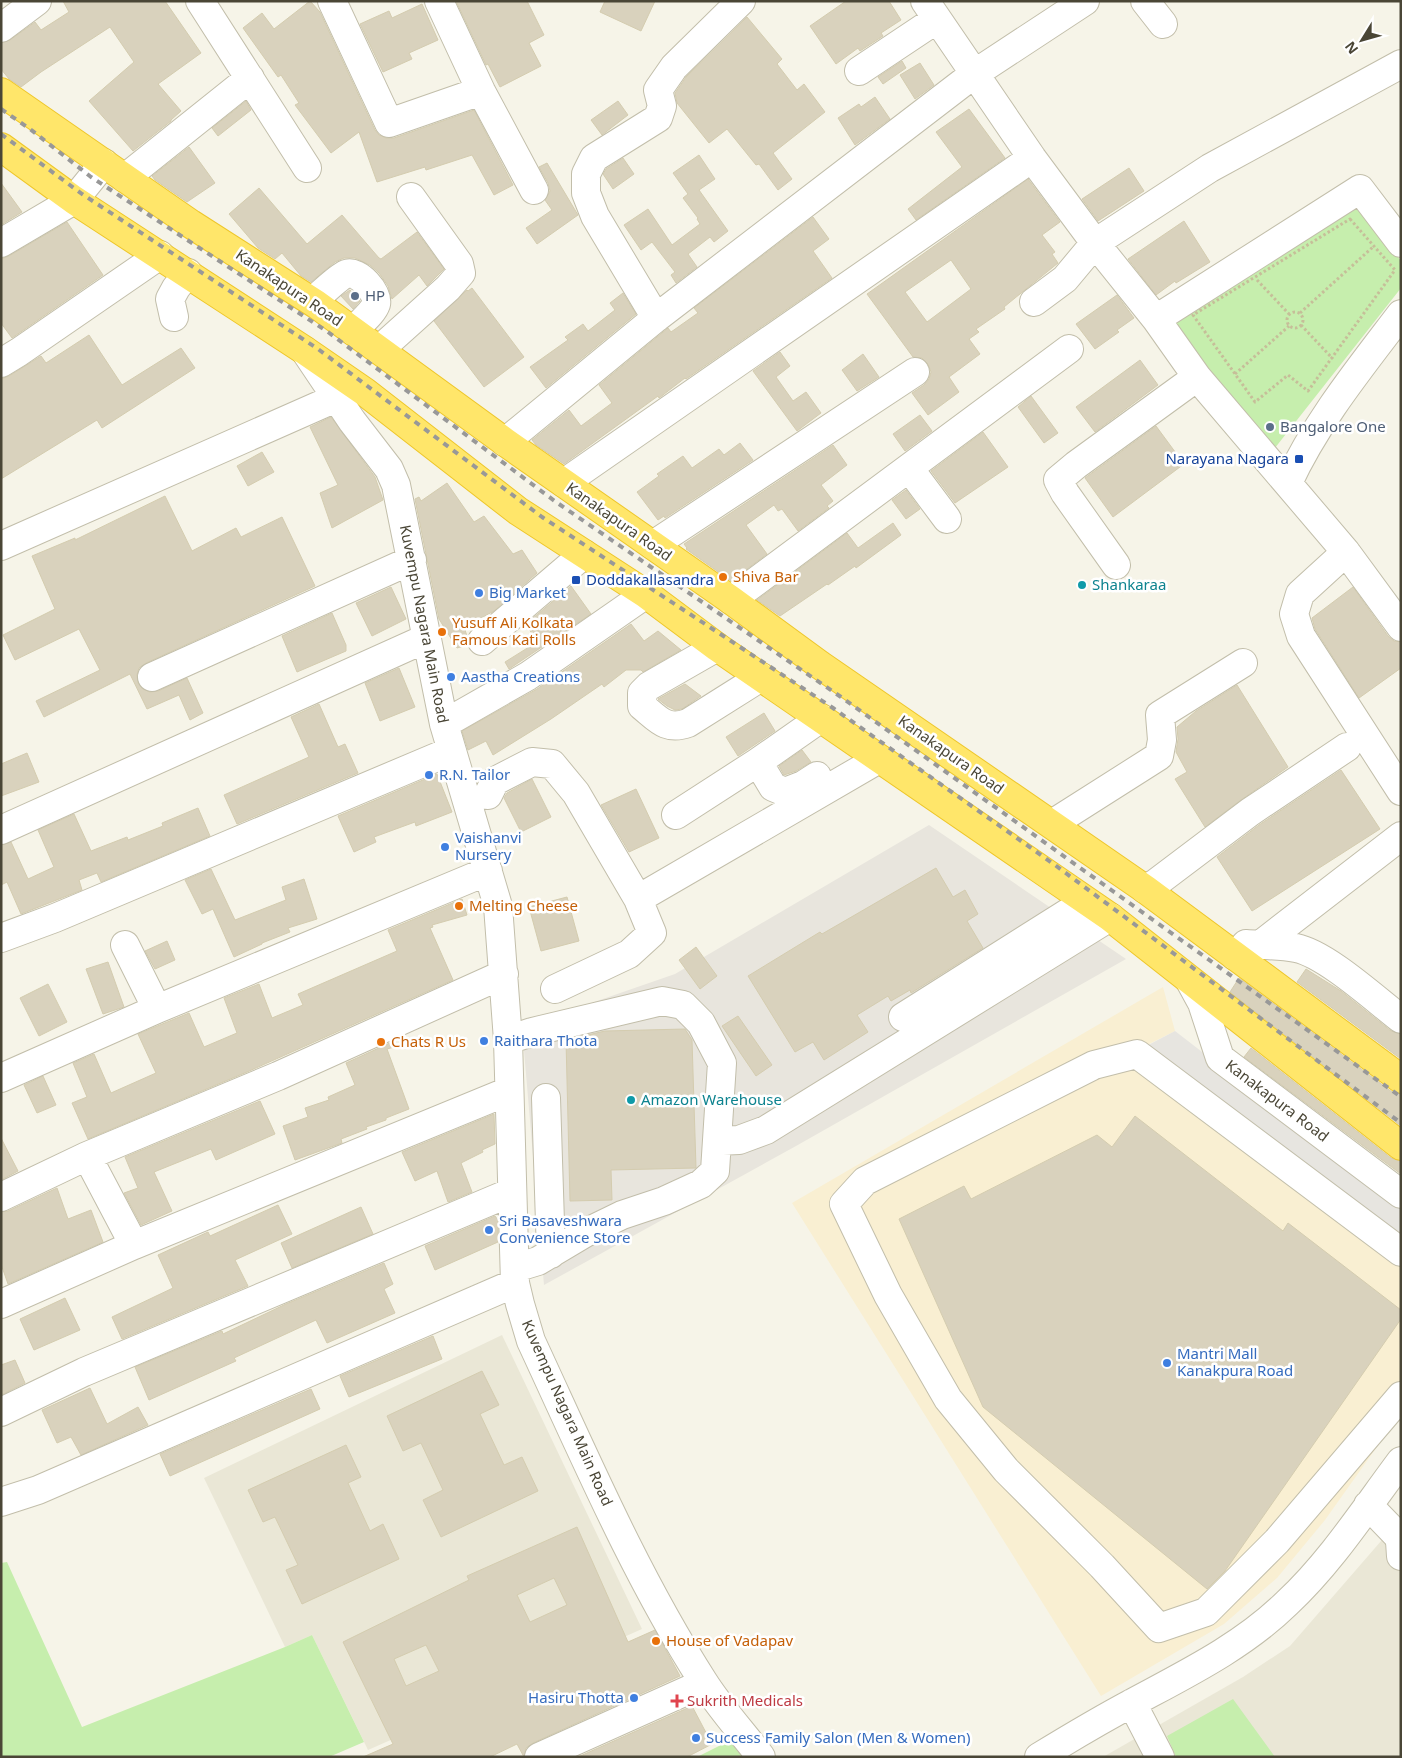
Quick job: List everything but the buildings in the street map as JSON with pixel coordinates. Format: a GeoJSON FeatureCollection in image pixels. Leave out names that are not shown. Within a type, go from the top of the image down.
{"type":"FeatureCollection","features":[{"type":"Feature","properties":{"kind":"highway","name":"Kanakapura Road"},"geometry":{"type":"LineString","coordinates":[[1,92],[191,224],[312,301],[505,442],[732,600],[820,665],[1145,889],[1401,1079]]}},
{"type":"Feature","properties":{"kind":"highway","name":"Kanakapura Road"},"geometry":{"type":"LineString","coordinates":[[1,147],[74,200],[188,273],[365,392],[518,511],[646,594],[717,647],[1085,902],[1110,917],[1401,1146]]}},
{"type":"Feature","properties":{"kind":"highway"},"geometry":{"type":"LineString","coordinates":[[796,701],[820,665]]}},
{"type":"Feature","properties":{"kind":"street"},"geometry":{"type":"LineString","coordinates":[[1,28],[37,1]]}},
{"type":"Feature","properties":{"kind":"street"},"geometry":{"type":"LineString","coordinates":[[200,1],[307,168]]}},
{"type":"Feature","properties":{"kind":"street"},"geometry":{"type":"LineString","coordinates":[[332,1],[389,123],[480,90]]}},
{"type":"Feature","properties":{"kind":"street"},"geometry":{"type":"LineString","coordinates":[[439,1],[480,90],[534,190]]}},
{"type":"Feature","properties":{"kind":"street"},"geometry":{"type":"LineString","coordinates":[[656,318],[595,216],[586,194],[586,174],[594,158],[658,118],[662,106],[658,90],[674,67],[741,1]]}},
{"type":"Feature","properties":{"kind":"street"},"geometry":{"type":"LineString","coordinates":[[1145,1],[1163,24]]}},
{"type":"Feature","properties":{"kind":"street"},"geometry":{"type":"LineString","coordinates":[[505,442],[656,318],[974,74],[1081,2]]}},
{"type":"Feature","properties":{"kind":"street"},"geometry":{"type":"LineString","coordinates":[[859,71],[931,10],[1032,158],[1095,243],[1156,319],[1197,377],[1346,552],[1401,627]]}},
{"type":"Feature","properties":{"kind":"street"},"geometry":{"type":"LineString","coordinates":[[1034,302],[1065,279],[1095,243],[1210,168],[1401,64]]}},
{"type":"Feature","properties":{"kind":"street"},"geometry":{"type":"LineString","coordinates":[[1,243],[74,200],[250,78]]}},
{"type":"Feature","properties":{"kind":"street"},"geometry":{"type":"LineString","coordinates":[[564,483],[1032,158]]}},
{"type":"Feature","properties":{"kind":"street"},"geometry":{"type":"LineString","coordinates":[[1156,319],[1360,189],[1401,243]]}},
{"type":"Feature","properties":{"kind":"street"},"geometry":{"type":"LineString","coordinates":[[379,350],[448,288],[461,273],[459,264],[411,197]]}},
{"type":"Feature","properties":{"kind":"street"},"geometry":{"type":"LineString","coordinates":[[1,363],[160,255]]}},
{"type":"Feature","properties":{"kind":"street"},"geometry":{"type":"LineString","coordinates":[[174,317],[170,300],[176,288],[188,273]]}},
{"type":"Feature","properties":{"kind":"street"},"geometry":{"type":"LineString","coordinates":[[312,301],[346,274],[354,273],[358,275],[375,294],[377,300],[375,306],[353,331]]}},
{"type":"Feature","properties":{"kind":"street"},"geometry":{"type":"LineString","coordinates":[[1288,484],[1299,459],[1348,384],[1401,314]]}},
{"type":"Feature","properties":{"kind":"street"},"geometry":{"type":"LineString","coordinates":[[732,600],[1068,349]]}},
{"type":"Feature","properties":{"kind":"street","name":"Kuvempu Nagara Main Road"},"geometry":{"type":"LineString","coordinates":[[304,350],[336,398],[389,469],[396,485],[444,724],[498,906],[508,1040],[515,1275],[520,1304],[532,1341],[577,1440],[659,1607],[704,1683],[761,1757]]}},
{"type":"Feature","properties":{"kind":"street"},"geometry":{"type":"LineString","coordinates":[[653,546],[915,372]]}},
{"type":"Feature","properties":{"kind":"street"},"geometry":{"type":"LineString","coordinates":[[1116,565],[1065,493],[1058,480],[1197,377]]}},
{"type":"Feature","properties":{"kind":"street"},"geometry":{"type":"LineString","coordinates":[[1,546],[336,398]]}},
{"type":"Feature","properties":{"kind":"street"},"geometry":{"type":"LineString","coordinates":[[908,468],[947,519]]}},
{"type":"Feature","properties":{"kind":"street"},"geometry":{"type":"LineString","coordinates":[[1346,552],[1300,594],[1294,614],[1301,636],[1401,792]]}},
{"type":"Feature","properties":{"kind":"street"},"geometry":{"type":"LineString","coordinates":[[482,641],[584,554]]}},
{"type":"Feature","properties":{"kind":"street"},"geometry":{"type":"LineString","coordinates":[[152,677],[412,560]]}},
{"type":"Feature","properties":{"kind":"street"},"geometry":{"type":"LineString","coordinates":[[444,724],[528,676],[646,594]]}},
{"type":"Feature","properties":{"kind":"street"},"geometry":{"type":"LineString","coordinates":[[1,830],[427,638]]}},
{"type":"Feature","properties":{"kind":"street"},"geometry":{"type":"LineString","coordinates":[[717,647],[649,686],[642,693],[642,706],[664,724],[679,727],[761,677]]}},
{"type":"Feature","properties":{"kind":"street"},"geometry":{"type":"LineString","coordinates":[[1052,824],[1159,756],[1162,740],[1160,716],[1243,663]]}},
{"type":"Feature","properties":{"kind":"street"},"geometry":{"type":"LineString","coordinates":[[676,815],[758,762],[821,718]]}},
{"type":"Feature","properties":{"kind":"street"},"geometry":{"type":"LineString","coordinates":[[1145,889],[1250,812],[1347,747]]}},
{"type":"Feature","properties":{"kind":"street"},"geometry":{"type":"LineString","coordinates":[[1,938],[64,914],[452,752]]}},
{"type":"Feature","properties":{"kind":"street"},"geometry":{"type":"LineString","coordinates":[[758,762],[773,787],[785,792],[871,753]]}},
{"type":"Feature","properties":{"kind":"street"},"geometry":{"type":"LineString","coordinates":[[638,899],[871,753]]}},
{"type":"Feature","properties":{"kind":"street"},"geometry":{"type":"LineString","coordinates":[[488,795],[495,781],[532,762],[552,764],[576,793],[638,899],[652,933],[629,954],[555,989]]}},
{"type":"Feature","properties":{"kind":"street"},"geometry":{"type":"LineString","coordinates":[[1260,945],[1401,836]]}},
{"type":"Feature","properties":{"kind":"street"},"geometry":{"type":"LineString","coordinates":[[1,1078],[157,1009],[488,871]]}},
{"type":"Feature","properties":{"kind":"street"},"geometry":{"type":"LineString","coordinates":[[903,1017],[1085,902]]}},
{"type":"Feature","properties":{"kind":"street"},"geometry":{"type":"LineString","coordinates":[[717,1141],[740,1140],[766,1130],[1110,917]]}},
{"type":"Feature","properties":{"kind":"street"},"geometry":{"type":"LineString","coordinates":[[1235,956],[1246,944],[1297,948],[1317,956],[1401,1019]]}},
{"type":"Feature","properties":{"kind":"street"},"geometry":{"type":"LineString","coordinates":[[125,945],[157,1009]]}},
{"type":"Feature","properties":{"kind":"street"},"geometry":{"type":"LineString","coordinates":[[1,1197],[87,1156],[278,1076],[504,974]]}},
{"type":"Feature","properties":{"kind":"street","name":"Kanakapura Road"},"geometry":{"type":"LineString","coordinates":[[1190,980],[1202,1003],[1220,1058],[1401,1194]]}},
{"type":"Feature","properties":{"kind":"street"},"geometry":{"type":"LineString","coordinates":[[1,1502],[38,1490],[515,1275],[585,1233],[622,1215],[664,1202],[701,1184],[715,1171],[722,1063],[701,1023],[683,1005],[662,1001],[532,1032],[508,1040]]}},
{"type":"Feature","properties":{"kind":"street"},"geometry":{"type":"LineString","coordinates":[[1401,1252],[1137,1054],[1094,1065],[873,1176],[865,1181],[844,1204],[888,1295],[948,1399],[1006,1470],[1102,1566],[1159,1628],[1206,1612],[1277,1541],[1401,1396]]}},
{"type":"Feature","properties":{"kind":"street"},"geometry":{"type":"LineString","coordinates":[[1,1304],[134,1245],[509,1091]]}},
{"type":"Feature","properties":{"kind":"street"},"geometry":{"type":"LineString","coordinates":[[546,1098],[551,1254]]}},
{"type":"Feature","properties":{"kind":"street"},"geometry":{"type":"LineString","coordinates":[[87,1156],[134,1245]]}},
{"type":"Feature","properties":{"kind":"street"},"geometry":{"type":"LineString","coordinates":[[1,1412],[84,1372],[512,1192]]}},
{"type":"Feature","properties":{"kind":"street"},"geometry":{"type":"LineString","coordinates":[[1039,1757],[1132,1703],[1191,1672],[1224,1652],[1262,1624],[1286,1604],[1326,1562],[1401,1461]]}},
{"type":"Feature","properties":{"kind":"street"},"geometry":{"type":"LineString","coordinates":[[1368,1505],[1397,1535],[1400,1541],[1401,1556]]}},
{"type":"Feature","properties":{"kind":"street"},"geometry":{"type":"LineString","coordinates":[[540,1757],[704,1683]]}},
{"type":"Feature","properties":{"kind":"street"},"geometry":{"type":"LineString","coordinates":[[1132,1703],[1152,1754]]}},
{"type":"Feature","properties":{"kind":"path"},"geometry":{"type":"LineString","coordinates":[[1350,219],[1374,246],[1395,270],[1308,391],[1288,375],[1255,402],[1193,315],[1350,219]]}},
{"type":"Feature","properties":{"kind":"path"},"geometry":{"type":"LineString","coordinates":[[1300,313],[1374,246]]}},
{"type":"Feature","properties":{"kind":"path"},"geometry":{"type":"LineString","coordinates":[[1254,277],[1289,314]]}},
{"type":"Feature","properties":{"kind":"path"},"geometry":{"type":"LineString","coordinates":[[1289,314],[1293,312],[1300,313]]}},
{"type":"Feature","properties":{"kind":"path"},"geometry":{"type":"LineString","coordinates":[[1290,326],[1295,328],[1301,325],[1303,318],[1300,313]]}},
{"type":"Feature","properties":{"kind":"path"},"geometry":{"type":"LineString","coordinates":[[1289,314],[1287,318],[1290,326]]}},
{"type":"Feature","properties":{"kind":"path"},"geometry":{"type":"LineString","coordinates":[[1301,325],[1333,358],[1348,384]]}},
{"type":"Feature","properties":{"kind":"path"},"geometry":{"type":"LineString","coordinates":[[1235,374],[1290,326]]}},
{"type":"Feature","properties":{"kind":"shaded area"},"geometry":{"type":"Polygon","coordinates":[[[929,825],[1126,959],[796,1146],[544,1285],[522,1027],[675,974],[929,825]]]}},
{"type":"Feature","properties":{"kind":"shaded area"},"geometry":{"type":"Polygon","coordinates":[[[1163,987],[1175,1031],[1135,1051],[1401,1252],[1401,1413],[1325,1520],[1277,1578],[1224,1624],[1101,1696],[792,1203],[1163,987]]]}},
{"type":"Feature","properties":{"kind":"shaded area"},"geometry":{"type":"Polygon","coordinates":[[[1175,1031],[1401,1206],[1401,1252],[1135,1052],[1175,1031]]]}},
{"type":"Feature","properties":{"kind":"shaded area"},"geometry":{"type":"Polygon","coordinates":[[[502,1335],[642,1629],[368,1750],[312,1635],[285,1647],[204,1478],[502,1335]]]}},
{"type":"Feature","properties":{"kind":"shaded area"},"geometry":{"type":"Polygon","coordinates":[[[1401,1518],[1401,1757],[1103,1757],[1243,1677],[1290,1646],[1401,1518]]]}},
{"type":"Feature","properties":{"kind":"green space"},"geometry":{"type":"Polygon","coordinates":[[[1357,205],[1401,261],[1401,288],[1271,453],[1167,322],[1357,205]]]}},
{"type":"Feature","properties":{"kind":"green space"},"geometry":{"type":"Polygon","coordinates":[[[7,1562],[82,1727],[312,1635],[364,1742],[329,1757],[1,1757],[1,1563],[7,1562]]]}},
{"type":"Feature","properties":{"kind":"green space"},"geometry":{"type":"Polygon","coordinates":[[[1233,1699],[1275,1757],[1176,1757],[1167,1736],[1233,1699]]]}},
{"type":"Feature","properties":{"kind":"green space"},"geometry":{"type":"Polygon","coordinates":[[[731,1740],[742,1757],[697,1757],[731,1740]]]}},
{"type":"Feature","properties":{"kind":"railway"},"geometry":{"type":"LineString","coordinates":[[1,109],[30,129],[91,177],[328,332],[556,502],[841,697],[1401,1097]]}},
{"type":"Feature","properties":{"kind":"railway"},"geometry":{"type":"LineString","coordinates":[[1,134],[82,194],[318,349],[542,517],[833,708],[1055,865],[1401,1123]]}},
{"type":"Feature","properties":{"kind":"place","name":"HP"},"geometry":{"type":"Point","coordinates":[355,296]}},
{"type":"Feature","properties":{"kind":"place","name":"Bangalore One"},"geometry":{"type":"Point","coordinates":[1270,427]}},
{"type":"Feature","properties":{"kind":"place","name":"Narayana Nagara"},"geometry":{"type":"Point","coordinates":[1299,459]}},
{"type":"Feature","properties":{"kind":"place","name":"Shiva Bar"},"geometry":{"type":"Point","coordinates":[723,577]}},
{"type":"Feature","properties":{"kind":"place","name":"Doddakallasandra"},"geometry":{"type":"Point","coordinates":[576,580]}},
{"type":"Feature","properties":{"kind":"place","name":"Shankaraa"},"geometry":{"type":"Point","coordinates":[1082,585]}},
{"type":"Feature","properties":{"kind":"place","name":"Big Market"},"geometry":{"type":"Point","coordinates":[479,593]}},
{"type":"Feature","properties":{"kind":"place","name":"Yusuff Ali Kolkata Famous Kati Rolls"},"geometry":{"type":"Point","coordinates":[442,632]}},
{"type":"Feature","properties":{"kind":"place","name":"Aastha Creations"},"geometry":{"type":"Point","coordinates":[451,677]}},
{"type":"Feature","properties":{"kind":"place","name":"R.N. Tailor"},"geometry":{"type":"Point","coordinates":[429,775]}},
{"type":"Feature","properties":{"kind":"place","name":"Vaishanvi Nursery"},"geometry":{"type":"Point","coordinates":[445,847]}},
{"type":"Feature","properties":{"kind":"place","name":"Melting Cheese"},"geometry":{"type":"Point","coordinates":[459,906]}},
{"type":"Feature","properties":{"kind":"place","name":"Raithara Thota"},"geometry":{"type":"Point","coordinates":[484,1041]}},
{"type":"Feature","properties":{"kind":"place","name":"Chats R Us"},"geometry":{"type":"Point","coordinates":[381,1042]}},
{"type":"Feature","properties":{"kind":"place","name":"Amazon Warehouse"},"geometry":{"type":"Point","coordinates":[631,1100]}},
{"type":"Feature","properties":{"kind":"place","name":"Sri Basaveshwara Convenience Store"},"geometry":{"type":"Point","coordinates":[489,1230]}},
{"type":"Feature","properties":{"kind":"place","name":"Mantri Mall Kanakpura Road"},"geometry":{"type":"Point","coordinates":[1167,1363]}},
{"type":"Feature","properties":{"kind":"place","name":"House of Vadapav"},"geometry":{"type":"Point","coordinates":[656,1641]}},
{"type":"Feature","properties":{"kind":"place","name":"Hasiru Thotta"},"geometry":{"type":"Point","coordinates":[634,1698]}},
{"type":"Feature","properties":{"kind":"place","name":"Sukrith Medicals"},"geometry":{"type":"Point","coordinates":[677,1701]}},
{"type":"Feature","properties":{"kind":"place","name":"Success Family Salon (Men & Women)"},"geometry":{"type":"Point","coordinates":[696,1738]}}]}
